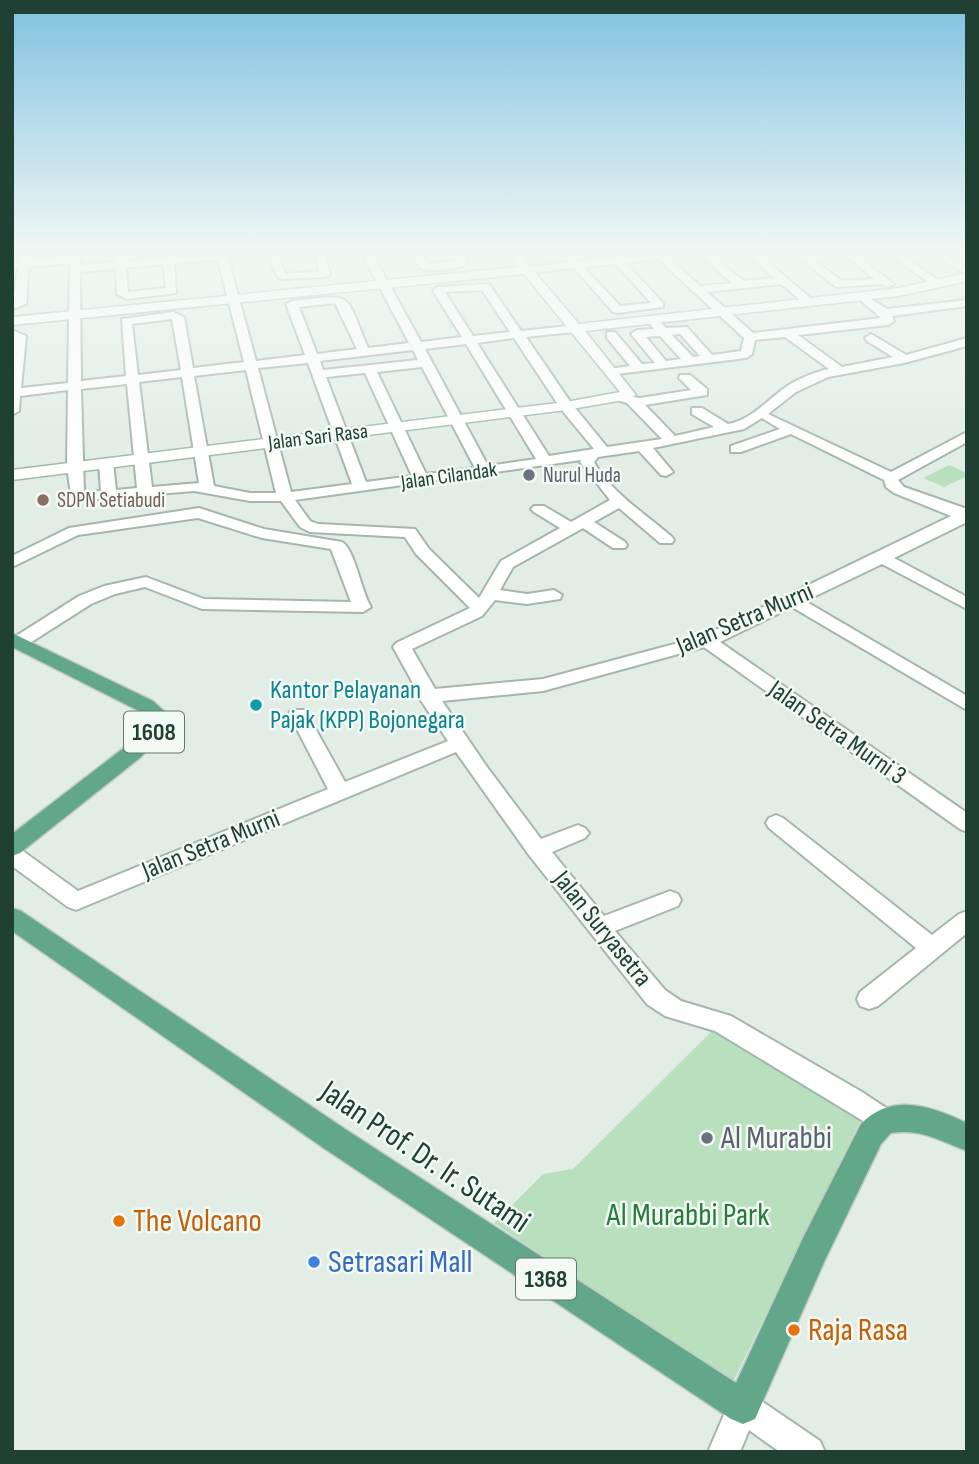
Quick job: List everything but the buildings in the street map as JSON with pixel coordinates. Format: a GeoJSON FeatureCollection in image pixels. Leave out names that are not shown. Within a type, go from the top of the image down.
{"type":"FeatureCollection","features":[{"type":"Feature","properties":{"kind":"main road"},"geometry":{"type":"LineString","coordinates":[[570,323],[613,372],[632,400]]}},
{"type":"Feature","properties":{"kind":"main road"},"geometry":{"type":"LineString","coordinates":[[574,328],[614,323]]}},
{"type":"Feature","properties":{"kind":"main road","name":"Jalan Sari Rasa"},"geometry":{"type":"LineString","coordinates":[[12,475],[513,412],[632,400]]}},
{"type":"Feature","properties":{"kind":"main road","name":"1608"},"geometry":{"type":"LineString","coordinates":[[12,847],[133,752],[159,724],[157,716],[146,706],[14,638]]}},
{"type":"Feature","properties":{"kind":"main road","name":"Jalan Prof. Dr. Ir. Sutami"},"geometry":{"type":"LineString","coordinates":[[12,918],[357,1155],[743,1408]]}},
{"type":"Feature","properties":{"kind":"main road"},"geometry":{"type":"LineString","coordinates":[[743,1408],[859,1153],[883,1121],[917,1116],[932,1120],[967,1138]]}},
{"type":"Feature","properties":{"kind":"street"},"geometry":{"type":"LineString","coordinates":[[74,323],[74,467]]}},
{"type":"Feature","properties":{"kind":"street"},"geometry":{"type":"LineString","coordinates":[[126,323],[145,490]]}},
{"type":"Feature","properties":{"kind":"street"},"geometry":{"type":"LineString","coordinates":[[179,323],[207,488]]}},
{"type":"Feature","properties":{"kind":"street"},"geometry":{"type":"LineString","coordinates":[[239,323],[285,497],[305,524],[314,529],[409,532],[422,551],[484,601],[554,595]]}},
{"type":"Feature","properties":{"kind":"street"},"geometry":{"type":"LineString","coordinates":[[299,323],[361,487]]}},
{"type":"Feature","properties":{"kind":"street"},"geometry":{"type":"LineString","coordinates":[[351,323],[364,352]]}},
{"type":"Feature","properties":{"kind":"street"},"geometry":{"type":"LineString","coordinates":[[405,323],[484,471]]}},
{"type":"Feature","properties":{"kind":"street"},"geometry":{"type":"LineString","coordinates":[[459,323],[545,462]]}},
{"type":"Feature","properties":{"kind":"street"},"geometry":{"type":"LineString","coordinates":[[511,323],[598,454],[587,462],[591,470],[619,500],[666,540]]}},
{"type":"Feature","properties":{"kind":"street"},"geometry":{"type":"LineString","coordinates":[[655,323],[690,362]]}},
{"type":"Feature","properties":{"kind":"street"},"geometry":{"type":"LineString","coordinates":[[734,323],[750,337],[870,323]]}},
{"type":"Feature","properties":{"kind":"street"},"geometry":{"type":"LineString","coordinates":[[13,393],[574,328]]}},
{"type":"Feature","properties":{"kind":"street"},"geometry":{"type":"LineString","coordinates":[[664,366],[637,334],[685,331],[710,360]]}},
{"type":"Feature","properties":{"kind":"street"},"geometry":{"type":"LineString","coordinates":[[12,334],[20,336],[12,411]]}},
{"type":"Feature","properties":{"kind":"street"},"geometry":{"type":"LineString","coordinates":[[789,334],[839,371]]}},
{"type":"Feature","properties":{"kind":"street"},"geometry":{"type":"LineString","coordinates":[[611,335],[639,369]]}},
{"type":"Feature","properties":{"kind":"street"},"geometry":{"type":"LineString","coordinates":[[613,372],[744,355],[750,337]]}},
{"type":"Feature","properties":{"kind":"street"},"geometry":{"type":"LineString","coordinates":[[871,338],[904,359]]}},
{"type":"Feature","properties":{"kind":"street","name":"Jalan Cilandak"},"geometry":{"type":"LineString","coordinates":[[74,467],[76,498],[145,490],[207,488],[250,497],[285,497],[484,471],[598,454],[726,429],[760,414],[791,389],[839,371],[904,359],[967,342]]}},
{"type":"Feature","properties":{"kind":"street"},"geometry":{"type":"LineString","coordinates":[[318,374],[425,363]]}},
{"type":"Feature","properties":{"kind":"street"},"geometry":{"type":"LineString","coordinates":[[369,369],[421,479]]}},
{"type":"Feature","properties":{"kind":"street"},"geometry":{"type":"LineString","coordinates":[[632,400],[702,392],[685,378]]}},
{"type":"Feature","properties":{"kind":"street"},"geometry":{"type":"LineString","coordinates":[[632,400],[673,439]]}},
{"type":"Feature","properties":{"kind":"street"},"geometry":{"type":"LineString","coordinates":[[697,411],[726,429]]}},
{"type":"Feature","properties":{"kind":"street"},"geometry":{"type":"LineString","coordinates":[[769,418],[891,478]]}},
{"type":"Feature","properties":{"kind":"street"},"geometry":{"type":"LineString","coordinates":[[736,449],[793,429]]}},
{"type":"Feature","properties":{"kind":"street"},"geometry":{"type":"LineString","coordinates":[[891,478],[967,436]]}},
{"type":"Feature","properties":{"kind":"street"},"geometry":{"type":"LineString","coordinates":[[643,446],[666,472]]}},
{"type":"Feature","properties":{"kind":"street"},"geometry":{"type":"LineString","coordinates":[[106,463],[115,494]]}},
{"type":"Feature","properties":{"kind":"street"},"geometry":{"type":"LineString","coordinates":[[891,478],[891,484],[899,490],[966,516]]}},
{"type":"Feature","properties":{"kind":"street"},"geometry":{"type":"LineString","coordinates":[[484,601],[497,576],[507,564],[619,500]]}},
{"type":"Feature","properties":{"kind":"street"},"geometry":{"type":"LineString","coordinates":[[539,509],[619,545]]}},
{"type":"Feature","properties":{"kind":"street"},"geometry":{"type":"LineString","coordinates":[[12,562],[74,531],[199,513],[262,533],[336,545],[341,548],[359,601],[202,604],[146,582],[110,590],[85,600],[14,638]]}},
{"type":"Feature","properties":{"kind":"street","name":"Jalan Setra Murni"},"geometry":{"type":"LineString","coordinates":[[427,696],[543,685],[707,641],[966,516]]}},
{"type":"Feature","properties":{"kind":"street"},"geometry":{"type":"LineString","coordinates":[[882,558],[967,604]]}},
{"type":"Feature","properties":{"kind":"street","name":"Jalan Suryasetra"},"geometry":{"type":"LineString","coordinates":[[484,601],[402,647],[427,696],[458,744],[537,849],[656,997],[674,1009],[722,1023],[853,1100],[883,1121]]}},
{"type":"Feature","properties":{"kind":"street"},"geometry":{"type":"LineString","coordinates":[[794,601],[967,704]]}},
{"type":"Feature","properties":{"kind":"street","name":"Jalan Setra Murni 3"},"geometry":{"type":"LineString","coordinates":[[707,641],[967,824]]}},
{"type":"Feature","properties":{"kind":"street"},"geometry":{"type":"LineString","coordinates":[[298,715],[340,792]]}},
{"type":"Feature","properties":{"kind":"street","name":"Jalan Setra Murni"},"geometry":{"type":"LineString","coordinates":[[12,855],[76,901],[458,744]]}},
{"type":"Feature","properties":{"kind":"street"},"geometry":{"type":"LineString","coordinates":[[775,823],[931,947]]}},
{"type":"Feature","properties":{"kind":"street"},"geometry":{"type":"LineString","coordinates":[[537,849],[578,832]]}},
{"type":"Feature","properties":{"kind":"street"},"geometry":{"type":"LineString","coordinates":[[600,927],[670,900]]}},
{"type":"Feature","properties":{"kind":"street"},"geometry":{"type":"LineString","coordinates":[[869,999],[967,919]]}},
{"type":"Feature","properties":{"kind":"street"},"geometry":{"type":"LineString","coordinates":[[724,1452],[743,1408],[809,1452]]}},
{"type":"Feature","properties":{"kind":"green space"},"geometry":{"type":"Polygon","coordinates":[[[949,465],[967,473],[967,476],[944,487],[923,478],[949,465]]]}},
{"type":"Feature","properties":{"kind":"green space","name":"Al Murabbi Park"},"geometry":{"type":"Polygon","coordinates":[[[716,1027],[866,1109],[733,1382],[494,1223],[543,1174],[573,1169],[716,1027]]]}},
{"type":"Feature","properties":{"kind":"place","name":"Nurul Huda"},"geometry":{"type":"Point","coordinates":[529,475]}},
{"type":"Feature","properties":{"kind":"place","name":"SDPN Setiabudi"},"geometry":{"type":"Point","coordinates":[43,500]}},
{"type":"Feature","properties":{"kind":"place","name":"Kantor Pelayanan Pajak (KPP) Bojonegara"},"geometry":{"type":"Point","coordinates":[256,705]}},
{"type":"Feature","properties":{"kind":"place","name":"Al Murabbi"},"geometry":{"type":"Point","coordinates":[707,1138]}},
{"type":"Feature","properties":{"kind":"place","name":"The Volcano"},"geometry":{"type":"Point","coordinates":[119,1221]}},
{"type":"Feature","properties":{"kind":"place","name":"Setrasari Mall"},"geometry":{"type":"Point","coordinates":[314,1262]}},
{"type":"Feature","properties":{"kind":"place","name":"Raja Rasa"},"geometry":{"type":"Point","coordinates":[794,1330]}}]}
